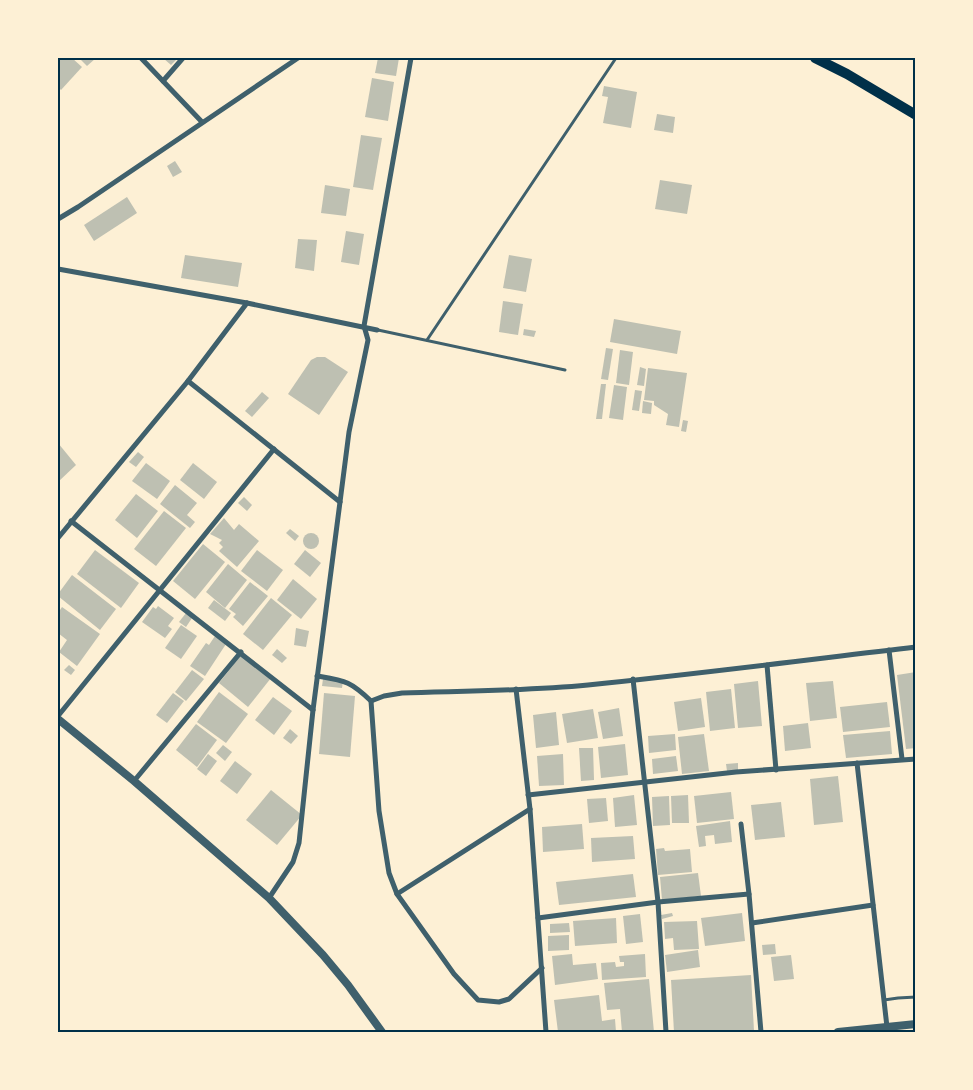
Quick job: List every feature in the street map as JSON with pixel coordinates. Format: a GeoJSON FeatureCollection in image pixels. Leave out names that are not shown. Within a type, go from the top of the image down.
{"type":"FeatureCollection","features":[{"type":"Feature","properties":{"kind":"highway"},"geometry":{"type":"LineString","coordinates":[[815,58],[916,115]]}},
{"type":"Feature","properties":{"kind":"street"},"geometry":{"type":"LineString","coordinates":[[142,58],[202,122]]}},
{"type":"Feature","properties":{"kind":"street"},"geometry":{"type":"LineString","coordinates":[[163,81],[183,58]]}},
{"type":"Feature","properties":{"kind":"street"},"geometry":{"type":"LineString","coordinates":[[58,219],[298,58]]}},
{"type":"Feature","properties":{"kind":"street"},"geometry":{"type":"LineString","coordinates":[[269,898],[293,862],[300,842],[312,710],[349,432],[368,340],[364,326],[412,58]]}},
{"type":"Feature","properties":{"kind":"street"},"geometry":{"type":"LineString","coordinates":[[58,269],[247,303],[377,330]]}},
{"type":"Feature","properties":{"kind":"street"},"geometry":{"type":"LineString","coordinates":[[58,538],[188,382],[247,303]]}},
{"type":"Feature","properties":{"kind":"street"},"geometry":{"type":"LineString","coordinates":[[188,382],[340,502]]}},
{"type":"Feature","properties":{"kind":"street"},"geometry":{"type":"LineString","coordinates":[[274,448],[58,717],[269,898],[323,955],[348,985],[382,1032]]}},
{"type":"Feature","properties":{"kind":"street"},"geometry":{"type":"LineString","coordinates":[[71,521],[161,589],[312,710]]}},
{"type":"Feature","properties":{"kind":"street"},"geometry":{"type":"LineString","coordinates":[[372,701],[384,696],[402,693],[587,685],[916,647]]}},
{"type":"Feature","properties":{"kind":"street"},"geometry":{"type":"LineString","coordinates":[[889,650],[902,759]]}},
{"type":"Feature","properties":{"kind":"street"},"geometry":{"type":"LineString","coordinates":[[134,781],[240,652]]}},
{"type":"Feature","properties":{"kind":"street"},"geometry":{"type":"LineString","coordinates":[[767,665],[776,770]]}},
{"type":"Feature","properties":{"kind":"street"},"geometry":{"type":"LineString","coordinates":[[317,676],[342,680],[355,686],[372,701],[379,811],[389,873],[397,894],[454,974],[478,1000],[499,1002],[509,999],[542,968]]}},
{"type":"Feature","properties":{"kind":"street"},"geometry":{"type":"LineString","coordinates":[[633,679],[658,902],[666,1032]]}},
{"type":"Feature","properties":{"kind":"street"},"geometry":{"type":"LineString","coordinates":[[516,689],[530,809],[546,1032]]}},
{"type":"Feature","properties":{"kind":"street"},"geometry":{"type":"LineString","coordinates":[[528,795],[645,782],[916,759]]}},
{"type":"Feature","properties":{"kind":"street"},"geometry":{"type":"LineString","coordinates":[[857,763],[887,1027]]}},
{"type":"Feature","properties":{"kind":"street"},"geometry":{"type":"LineString","coordinates":[[397,894],[530,809]]}},
{"type":"Feature","properties":{"kind":"street"},"geometry":{"type":"LineString","coordinates":[[741,824],[761,1032]]}},
{"type":"Feature","properties":{"kind":"street"},"geometry":{"type":"LineString","coordinates":[[538,918],[658,902],[749,894]]}},
{"type":"Feature","properties":{"kind":"street"},"geometry":{"type":"LineString","coordinates":[[752,923],[873,905]]}},
{"type":"Feature","properties":{"kind":"street"},"geometry":{"type":"LineString","coordinates":[[838,1032],[916,1024]]}},
{"type":"Feature","properties":{"kind":"lane"},"geometry":{"type":"LineString","coordinates":[[427,340],[616,58]]}},
{"type":"Feature","properties":{"kind":"lane"},"geometry":{"type":"LineString","coordinates":[[377,330],[565,370]]}},
{"type":"Feature","properties":{"kind":"lane"},"geometry":{"type":"LineString","coordinates":[[884,1000],[916,997]]}},
{"type":"Feature","properties":{"kind":"building"},"geometry":{"type":"Polygon","coordinates":[[[58,58],[72,58],[82,67],[61,90],[58,87],[58,58]]]}},
{"type":"Feature","properties":{"kind":"building"},"geometry":{"type":"Polygon","coordinates":[[[79,58],[96,58],[87,66],[79,58]]]}},
{"type":"Feature","properties":{"kind":"building"},"geometry":{"type":"Polygon","coordinates":[[[163,58],[178,58],[171,65],[163,58]]]}},
{"type":"Feature","properties":{"kind":"building"},"geometry":{"type":"Polygon","coordinates":[[[378,58],[399,58],[396,76],[375,73],[378,58]]]}},
{"type":"Feature","properties":{"kind":"building"},"geometry":{"type":"Polygon","coordinates":[[[372,78],[394,82],[388,121],[365,117],[372,78]]]}},
{"type":"Feature","properties":{"kind":"building"},"geometry":{"type":"Polygon","coordinates":[[[604,86],[637,92],[631,128],[603,123],[608,97],[602,96],[604,86]]]}},
{"type":"Feature","properties":{"kind":"building"},"geometry":{"type":"Polygon","coordinates":[[[657,114],[675,117],[673,133],[654,130],[657,114]]]}},
{"type":"Feature","properties":{"kind":"building"},"geometry":{"type":"Polygon","coordinates":[[[361,135],[382,138],[373,190],[353,187],[361,135]]]}},
{"type":"Feature","properties":{"kind":"building"},"geometry":{"type":"Polygon","coordinates":[[[175,161],[182,172],[173,177],[167,166],[175,161]]]}},
{"type":"Feature","properties":{"kind":"building"},"geometry":{"type":"Polygon","coordinates":[[[660,180],[692,185],[687,214],[655,209],[660,180]]]}},
{"type":"Feature","properties":{"kind":"building"},"geometry":{"type":"Polygon","coordinates":[[[325,185],[350,189],[346,216],[321,213],[325,185]]]}},
{"type":"Feature","properties":{"kind":"building"},"geometry":{"type":"Polygon","coordinates":[[[127,197],[137,213],[94,241],[84,225],[127,197]]]}},
{"type":"Feature","properties":{"kind":"building"},"geometry":{"type":"Polygon","coordinates":[[[346,231],[364,234],[359,265],[341,262],[346,231]]]}},
{"type":"Feature","properties":{"kind":"building"},"geometry":{"type":"Polygon","coordinates":[[[298,239],[317,240],[314,271],[295,268],[298,239]]]}},
{"type":"Feature","properties":{"kind":"building"},"geometry":{"type":"Polygon","coordinates":[[[185,255],[242,263],[238,287],[181,278],[185,255]]]}},
{"type":"Feature","properties":{"kind":"building"},"geometry":{"type":"Polygon","coordinates":[[[509,255],[532,259],[526,292],[503,288],[509,255]]]}},
{"type":"Feature","properties":{"kind":"building"},"geometry":{"type":"Polygon","coordinates":[[[503,301],[523,304],[518,335],[499,332],[503,301]]]}},
{"type":"Feature","properties":{"kind":"building"},"geometry":{"type":"Polygon","coordinates":[[[614,319],[681,331],[677,354],[610,342],[614,319]]]}},
{"type":"Feature","properties":{"kind":"building"},"geometry":{"type":"Polygon","coordinates":[[[524,329],[536,331],[534,337],[523,335],[524,329]]]}},
{"type":"Feature","properties":{"kind":"building"},"geometry":{"type":"Polygon","coordinates":[[[606,348],[613,349],[608,380],[601,379],[606,348]]]}},
{"type":"Feature","properties":{"kind":"building"},"geometry":{"type":"Polygon","coordinates":[[[620,350],[633,352],[629,385],[616,383],[620,350]]]}},
{"type":"Feature","properties":{"kind":"building"},"geometry":{"type":"Polygon","coordinates":[[[317,357],[325,357],[348,372],[319,415],[288,394],[311,360],[317,357]]]}},
{"type":"Feature","properties":{"kind":"building"},"geometry":{"type":"Polygon","coordinates":[[[640,367],[646,369],[644,386],[637,385],[640,367]]]}},
{"type":"Feature","properties":{"kind":"building"},"geometry":{"type":"Polygon","coordinates":[[[648,368],[687,373],[679,427],[666,425],[668,414],[654,405],[654,401],[644,400],[648,368]]]}},
{"type":"Feature","properties":{"kind":"building"},"geometry":{"type":"Polygon","coordinates":[[[601,384],[606,384],[602,419],[596,419],[601,384]]]}},
{"type":"Feature","properties":{"kind":"building"},"geometry":{"type":"Polygon","coordinates":[[[614,385],[627,387],[623,420],[609,418],[614,385]]]}},
{"type":"Feature","properties":{"kind":"building"},"geometry":{"type":"Polygon","coordinates":[[[635,390],[642,391],[639,411],[632,410],[635,390]]]}},
{"type":"Feature","properties":{"kind":"building"},"geometry":{"type":"Polygon","coordinates":[[[262,392],[269,398],[252,417],[245,411],[262,392]]]}},
{"type":"Feature","properties":{"kind":"building"},"geometry":{"type":"Polygon","coordinates":[[[643,401],[652,403],[651,414],[642,413],[643,401]]]}},
{"type":"Feature","properties":{"kind":"building"},"geometry":{"type":"Polygon","coordinates":[[[683,420],[688,421],[686,432],[681,431],[683,420]]]}},
{"type":"Feature","properties":{"kind":"building"},"geometry":{"type":"Polygon","coordinates":[[[58,443],[76,465],[58,482],[58,443]]]}},
{"type":"Feature","properties":{"kind":"building"},"geometry":{"type":"Polygon","coordinates":[[[138,452],[144,457],[136,467],[129,462],[138,452]]]}},
{"type":"Feature","properties":{"kind":"building"},"geometry":{"type":"Polygon","coordinates":[[[146,463],[170,481],[157,499],[132,481],[146,463]]]}},
{"type":"Feature","properties":{"kind":"building"},"geometry":{"type":"Polygon","coordinates":[[[193,463],[217,482],[204,499],[180,480],[193,463]]]}},
{"type":"Feature","properties":{"kind":"building"},"geometry":{"type":"Polygon","coordinates":[[[175,485],[197,503],[187,515],[195,522],[190,528],[160,504],[175,485]]]}},
{"type":"Feature","properties":{"kind":"building"},"geometry":{"type":"Polygon","coordinates":[[[136,494],[158,511],[137,538],[115,520],[136,494]]]}},
{"type":"Feature","properties":{"kind":"building"},"geometry":{"type":"Polygon","coordinates":[[[244,497],[252,505],[247,511],[238,503],[244,497]]]}},
{"type":"Feature","properties":{"kind":"building"},"geometry":{"type":"Polygon","coordinates":[[[164,511],[186,528],[156,566],[134,549],[164,511]]]}},
{"type":"Feature","properties":{"kind":"building"},"geometry":{"type":"Polygon","coordinates":[[[224,518],[234,530],[239,524],[259,541],[237,567],[219,551],[223,547],[219,543],[222,540],[210,534],[224,518]]]}},
{"type":"Feature","properties":{"kind":"building"},"geometry":{"type":"Polygon","coordinates":[[[290,529],[299,536],[295,541],[286,533],[290,529]]]}},
{"type":"Feature","properties":{"kind":"building"},"geometry":{"type":"Polygon","coordinates":[[[311,533],[319,541],[311,549],[303,541],[311,533]]]}},
{"type":"Feature","properties":{"kind":"building"},"geometry":{"type":"Polygon","coordinates":[[[203,544],[225,562],[195,599],[173,581],[203,544]]]}},
{"type":"Feature","properties":{"kind":"building"},"geometry":{"type":"Polygon","coordinates":[[[95,550],[139,583],[121,608],[77,574],[95,550]]]}},
{"type":"Feature","properties":{"kind":"building"},"geometry":{"type":"Polygon","coordinates":[[[257,550],[283,570],[267,591],[241,571],[257,550]]]}},
{"type":"Feature","properties":{"kind":"building"},"geometry":{"type":"Polygon","coordinates":[[[305,550],[321,563],[310,577],[294,564],[305,550]]]}},
{"type":"Feature","properties":{"kind":"building"},"geometry":{"type":"Polygon","coordinates":[[[228,564],[247,580],[225,608],[206,592],[228,564]]]}},
{"type":"Feature","properties":{"kind":"building"},"geometry":{"type":"Polygon","coordinates":[[[72,575],[116,609],[100,630],[58,596],[72,575]]]}},
{"type":"Feature","properties":{"kind":"building"},"geometry":{"type":"Polygon","coordinates":[[[293,579],[317,599],[301,619],[277,600],[293,579]]]}},
{"type":"Feature","properties":{"kind":"building"},"geometry":{"type":"Polygon","coordinates":[[[250,582],[268,596],[243,626],[233,617],[236,614],[229,609],[250,582]]]}},
{"type":"Feature","properties":{"kind":"building"},"geometry":{"type":"Polygon","coordinates":[[[271,598],[292,615],[263,650],[243,634],[271,598]]]}},
{"type":"Feature","properties":{"kind":"building"},"geometry":{"type":"Polygon","coordinates":[[[214,600],[231,613],[225,621],[208,608],[214,600]]]}},
{"type":"Feature","properties":{"kind":"building"},"geometry":{"type":"Polygon","coordinates":[[[158,606],[174,618],[168,626],[172,629],[165,638],[142,622],[153,607],[156,609],[158,606]]]}},
{"type":"Feature","properties":{"kind":"building"},"geometry":{"type":"Polygon","coordinates":[[[62,607],[100,634],[77,666],[59,652],[67,640],[58,633],[58,613],[62,607]]]}},
{"type":"Feature","properties":{"kind":"building"},"geometry":{"type":"Polygon","coordinates":[[[186,613],[192,618],[186,627],[179,622],[186,613]]]}},
{"type":"Feature","properties":{"kind":"building"},"geometry":{"type":"Polygon","coordinates":[[[181,625],[197,636],[181,659],[165,648],[181,625]]]}},
{"type":"Feature","properties":{"kind":"building"},"geometry":{"type":"Polygon","coordinates":[[[296,628],[309,631],[306,647],[294,645],[296,628]]]}},
{"type":"Feature","properties":{"kind":"building"},"geometry":{"type":"Polygon","coordinates":[[[215,636],[226,644],[205,676],[190,666],[206,643],[209,645],[215,636]]]}},
{"type":"Feature","properties":{"kind":"building"},"geometry":{"type":"Polygon","coordinates":[[[277,649],[287,658],[282,663],[272,655],[277,649]]]}},
{"type":"Feature","properties":{"kind":"building"},"geometry":{"type":"Polygon","coordinates":[[[242,654],[271,678],[248,707],[219,683],[242,654]]]}},
{"type":"Feature","properties":{"kind":"building"},"geometry":{"type":"Polygon","coordinates":[[[69,665],[75,670],[71,675],[64,670],[69,665]]]}},
{"type":"Feature","properties":{"kind":"building"},"geometry":{"type":"Polygon","coordinates":[[[192,670],[204,679],[186,701],[175,692],[192,670]]]}},
{"type":"Feature","properties":{"kind":"building"},"geometry":{"type":"Polygon","coordinates":[[[916,672],[916,748],[906,749],[897,675],[916,672]]]}},
{"type":"Feature","properties":{"kind":"building"},"geometry":{"type":"Polygon","coordinates":[[[323,679],[343,681],[342,688],[322,686],[323,679]]]}},
{"type":"Feature","properties":{"kind":"building"},"geometry":{"type":"Polygon","coordinates":[[[758,681],[762,726],[738,728],[734,684],[758,681]]]}},
{"type":"Feature","properties":{"kind":"building"},"geometry":{"type":"Polygon","coordinates":[[[833,681],[837,718],[810,721],[806,683],[833,681]]]}},
{"type":"Feature","properties":{"kind":"building"},"geometry":{"type":"Polygon","coordinates":[[[731,689],[735,728],[710,731],[706,692],[731,689]]]}},
{"type":"Feature","properties":{"kind":"building"},"geometry":{"type":"Polygon","coordinates":[[[219,692],[248,714],[226,743],[197,722],[219,692]]]}},
{"type":"Feature","properties":{"kind":"building"},"geometry":{"type":"Polygon","coordinates":[[[173,693],[184,701],[167,723],[156,715],[173,693]]]}},
{"type":"Feature","properties":{"kind":"building"},"geometry":{"type":"Polygon","coordinates":[[[324,693],[355,696],[350,757],[319,754],[324,693]]]}},
{"type":"Feature","properties":{"kind":"building"},"geometry":{"type":"Polygon","coordinates":[[[273,697],[292,711],[274,735],[255,720],[273,697]]]}},
{"type":"Feature","properties":{"kind":"building"},"geometry":{"type":"Polygon","coordinates":[[[701,698],[705,727],[678,731],[674,702],[701,698]]]}},
{"type":"Feature","properties":{"kind":"building"},"geometry":{"type":"Polygon","coordinates":[[[887,702],[890,727],[843,732],[840,707],[887,702]]]}},
{"type":"Feature","properties":{"kind":"building"},"geometry":{"type":"Polygon","coordinates":[[[619,708],[623,736],[603,739],[598,712],[619,708]]]}},
{"type":"Feature","properties":{"kind":"building"},"geometry":{"type":"Polygon","coordinates":[[[593,709],[598,738],[567,743],[562,714],[593,709]]]}},
{"type":"Feature","properties":{"kind":"building"},"geometry":{"type":"Polygon","coordinates":[[[556,712],[559,745],[536,748],[533,715],[556,712]]]}},
{"type":"Feature","properties":{"kind":"building"},"geometry":{"type":"Polygon","coordinates":[[[808,723],[811,748],[785,751],[783,726],[808,723]]]}},
{"type":"Feature","properties":{"kind":"building"},"geometry":{"type":"Polygon","coordinates":[[[196,724],[217,740],[197,767],[176,750],[196,724]]]}},
{"type":"Feature","properties":{"kind":"building"},"geometry":{"type":"Polygon","coordinates":[[[290,729],[298,736],[291,744],[283,738],[290,729]]]}},
{"type":"Feature","properties":{"kind":"building"},"geometry":{"type":"Polygon","coordinates":[[[890,731],[892,754],[846,758],[843,735],[890,731]]]}},
{"type":"Feature","properties":{"kind":"building"},"geometry":{"type":"Polygon","coordinates":[[[675,734],[676,750],[649,753],[648,736],[675,734]]]}},
{"type":"Feature","properties":{"kind":"building"},"geometry":{"type":"Polygon","coordinates":[[[704,734],[709,771],[682,774],[678,737],[704,734]]]}},
{"type":"Feature","properties":{"kind":"building"},"geometry":{"type":"Polygon","coordinates":[[[625,744],[628,775],[601,778],[598,747],[625,744]]]}},
{"type":"Feature","properties":{"kind":"building"},"geometry":{"type":"Polygon","coordinates":[[[223,745],[232,752],[225,761],[216,753],[223,745]]]}},
{"type":"Feature","properties":{"kind":"building"},"geometry":{"type":"Polygon","coordinates":[[[579,748],[593,748],[594,780],[581,781],[579,748]]]}},
{"type":"Feature","properties":{"kind":"building"},"geometry":{"type":"Polygon","coordinates":[[[208,754],[217,761],[206,776],[197,769],[208,754]]]}},
{"type":"Feature","properties":{"kind":"building"},"geometry":{"type":"Polygon","coordinates":[[[563,754],[564,785],[539,786],[537,756],[563,754]]]}},
{"type":"Feature","properties":{"kind":"building"},"geometry":{"type":"Polygon","coordinates":[[[676,756],[678,771],[653,774],[652,759],[676,756]]]}},
{"type":"Feature","properties":{"kind":"building"},"geometry":{"type":"Polygon","coordinates":[[[235,761],[252,774],[237,794],[220,781],[235,761]]]}},
{"type":"Feature","properties":{"kind":"building"},"geometry":{"type":"Polygon","coordinates":[[[738,763],[738,770],[727,771],[726,764],[738,763]]]}},
{"type":"Feature","properties":{"kind":"building"},"geometry":{"type":"Polygon","coordinates":[[[838,776],[843,822],[814,825],[810,779],[838,776]]]}},
{"type":"Feature","properties":{"kind":"building"},"geometry":{"type":"Polygon","coordinates":[[[271,790],[302,815],[277,845],[246,820],[271,790]]]}},
{"type":"Feature","properties":{"kind":"building"},"geometry":{"type":"Polygon","coordinates":[[[731,792],[734,819],[697,823],[694,796],[731,792]]]}},
{"type":"Feature","properties":{"kind":"building"},"geometry":{"type":"Polygon","coordinates":[[[634,795],[637,825],[615,827],[613,798],[634,795]]]}},
{"type":"Feature","properties":{"kind":"building"},"geometry":{"type":"Polygon","coordinates":[[[688,795],[689,823],[672,823],[671,796],[688,795]]]}},
{"type":"Feature","properties":{"kind":"building"},"geometry":{"type":"Polygon","coordinates":[[[669,796],[670,825],[653,826],[652,797],[669,796]]]}},
{"type":"Feature","properties":{"kind":"building"},"geometry":{"type":"Polygon","coordinates":[[[606,798],[608,821],[589,823],[587,799],[606,798]]]}},
{"type":"Feature","properties":{"kind":"building"},"geometry":{"type":"Polygon","coordinates":[[[781,802],[785,837],[755,840],[751,805],[781,802]]]}},
{"type":"Feature","properties":{"kind":"building"},"geometry":{"type":"Polygon","coordinates":[[[730,821],[732,842],[715,844],[714,835],[705,836],[706,846],[699,847],[696,826],[730,821]]]}},
{"type":"Feature","properties":{"kind":"building"},"geometry":{"type":"Polygon","coordinates":[[[582,824],[584,849],[543,852],[542,827],[582,824]]]}},
{"type":"Feature","properties":{"kind":"building"},"geometry":{"type":"Polygon","coordinates":[[[633,836],[635,859],[592,862],[591,838],[633,836]]]}},
{"type":"Feature","properties":{"kind":"building"},"geometry":{"type":"Polygon","coordinates":[[[664,848],[665,851],[690,849],[692,872],[658,875],[656,849],[664,848]]]}},
{"type":"Feature","properties":{"kind":"building"},"geometry":{"type":"Polygon","coordinates":[[[698,873],[701,896],[662,900],[660,877],[698,873]]]}},
{"type":"Feature","properties":{"kind":"building"},"geometry":{"type":"Polygon","coordinates":[[[633,874],[636,897],[559,905],[556,882],[633,874]]]}},
{"type":"Feature","properties":{"kind":"building"},"geometry":{"type":"Polygon","coordinates":[[[672,913],[673,916],[662,919],[661,915],[672,913]]]}},
{"type":"Feature","properties":{"kind":"building"},"geometry":{"type":"Polygon","coordinates":[[[742,913],[745,941],[705,946],[701,918],[742,913]]]}},
{"type":"Feature","properties":{"kind":"building"},"geometry":{"type":"Polygon","coordinates":[[[640,914],[643,942],[626,944],[623,916],[640,914]]]}},
{"type":"Feature","properties":{"kind":"building"},"geometry":{"type":"Polygon","coordinates":[[[616,918],[617,943],[575,946],[573,921],[616,918]]]}},
{"type":"Feature","properties":{"kind":"building"},"geometry":{"type":"Polygon","coordinates":[[[697,921],[699,949],[674,950],[673,938],[665,939],[664,922],[697,921]]]}},
{"type":"Feature","properties":{"kind":"building"},"geometry":{"type":"Polygon","coordinates":[[[569,923],[570,932],[550,933],[550,924],[569,923]]]}},
{"type":"Feature","properties":{"kind":"building"},"geometry":{"type":"Polygon","coordinates":[[[569,935],[569,950],[548,951],[548,936],[569,935]]]}},
{"type":"Feature","properties":{"kind":"building"},"geometry":{"type":"Polygon","coordinates":[[[775,944],[776,954],[763,955],[762,945],[775,944]]]}},
{"type":"Feature","properties":{"kind":"building"},"geometry":{"type":"Polygon","coordinates":[[[698,950],[700,967],[667,972],[665,955],[698,950]]]}},
{"type":"Feature","properties":{"kind":"building"},"geometry":{"type":"Polygon","coordinates":[[[572,954],[573,965],[596,963],[598,979],[555,985],[552,956],[572,954]]]}},
{"type":"Feature","properties":{"kind":"building"},"geometry":{"type":"Polygon","coordinates":[[[645,954],[646,977],[602,980],[601,963],[615,962],[616,967],[624,966],[624,962],[620,962],[619,956],[645,954]]]}},
{"type":"Feature","properties":{"kind":"building"},"geometry":{"type":"Polygon","coordinates":[[[791,955],[794,979],[774,981],[771,957],[791,955]]]}},
{"type":"Feature","properties":{"kind":"building"},"geometry":{"type":"Polygon","coordinates":[[[751,975],[754,1031],[674,1032],[671,980],[751,975]]]}},
{"type":"Feature","properties":{"kind":"building"},"geometry":{"type":"Polygon","coordinates":[[[649,979],[654,1032],[622,1032],[620,1009],[607,1010],[604,983],[649,979]]]}},
{"type":"Feature","properties":{"kind":"building"},"geometry":{"type":"Polygon","coordinates":[[[599,995],[602,1021],[615,1019],[616,1032],[558,1032],[554,1000],[599,995]]]}}]}
